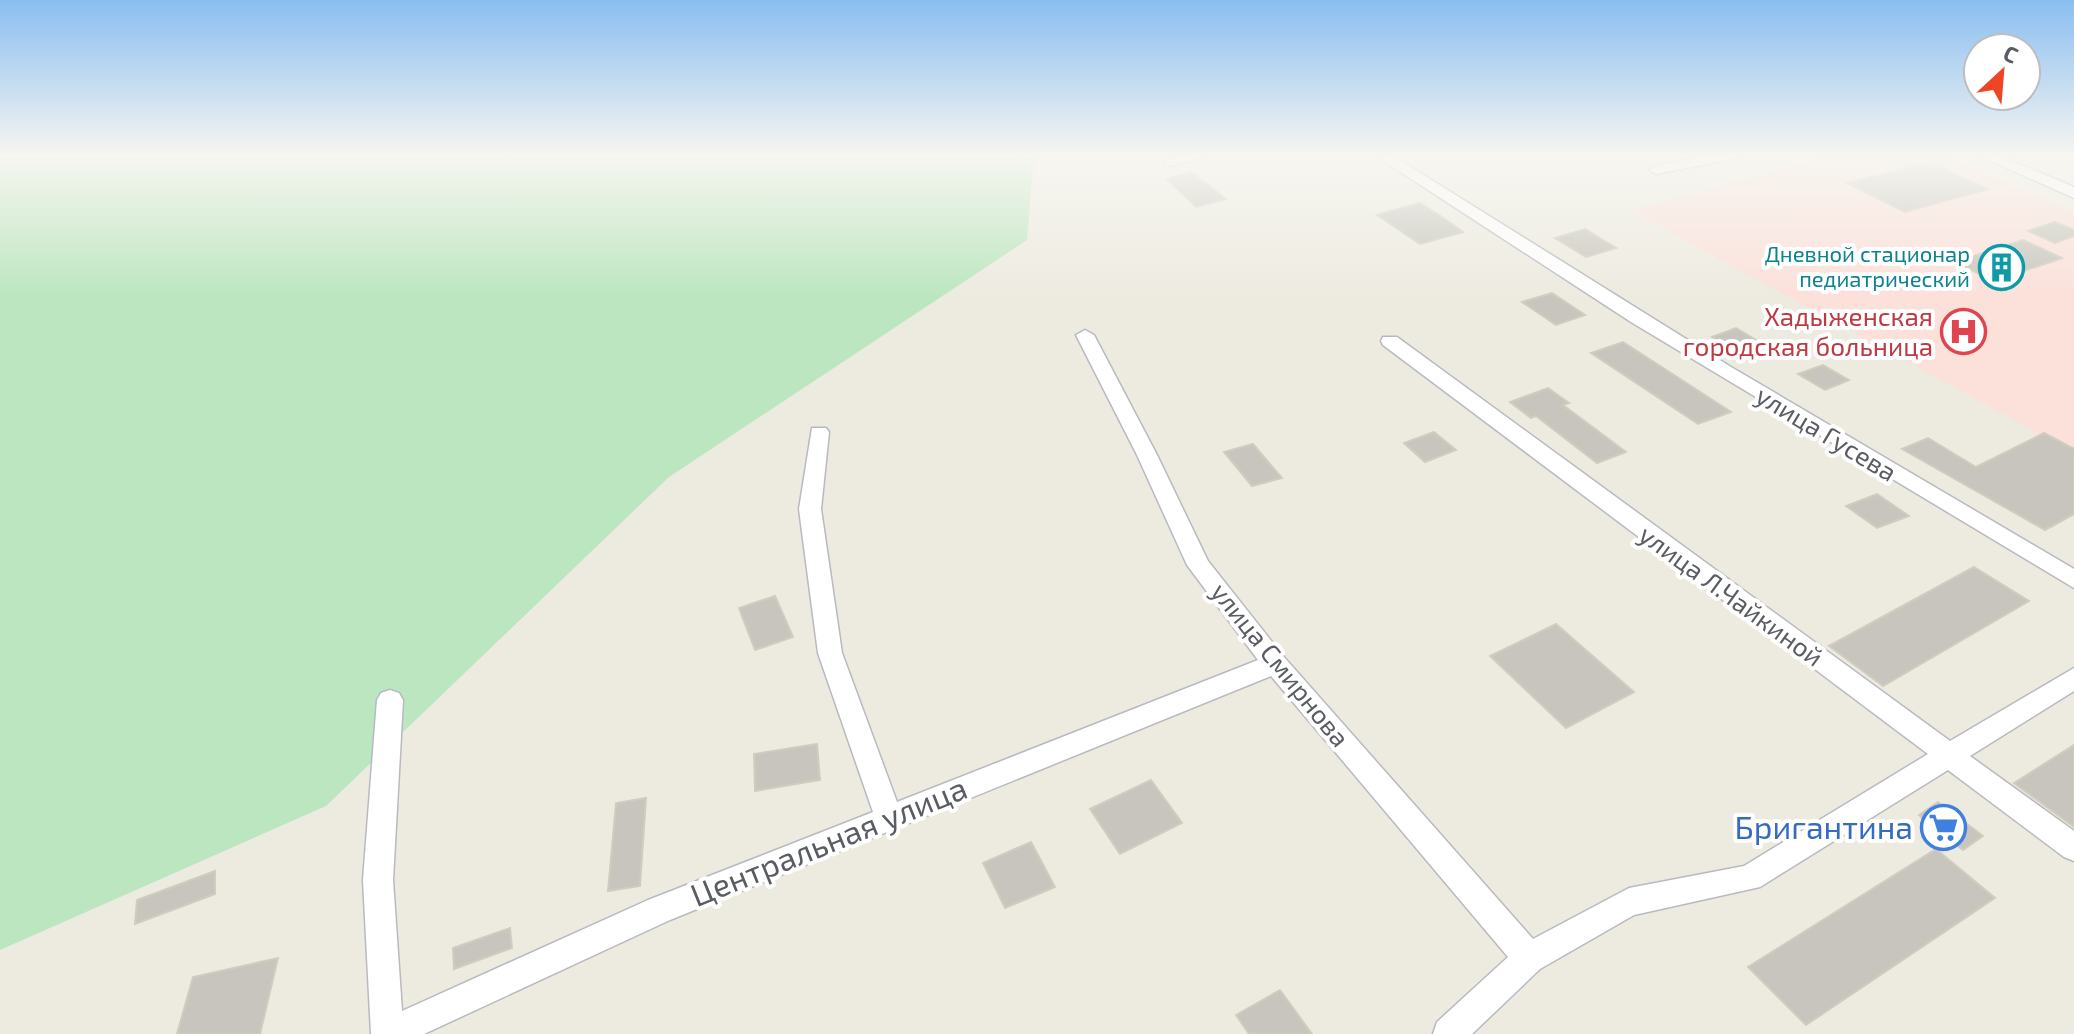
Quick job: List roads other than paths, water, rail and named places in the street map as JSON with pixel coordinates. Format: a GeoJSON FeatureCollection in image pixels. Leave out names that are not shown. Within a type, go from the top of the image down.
{"type":"FeatureCollection","features":[{"type":"Feature","properties":{"kind":"street","name":"улица Гусева"},"geometry":{"type":"LineString","coordinates":[[1453,202],[1760,395],[2074,580]]}},
{"type":"Feature","properties":{"kind":"street","name":"улица Смирнова"},"geometry":{"type":"LineString","coordinates":[[1085,335],[1147,455],[1198,565],[1275,664],[1529,958]]}},
{"type":"Feature","properties":{"kind":"street","name":"улица Л.Чайкиной"},"geometry":{"type":"LineString","coordinates":[[1390,341],[2074,848]]}},
{"type":"Feature","properties":{"kind":"street"},"geometry":{"type":"LineString","coordinates":[[819,432],[810,509],[830,653],[889,818]]}},
{"type":"Feature","properties":{"kind":"street","name":"Центральная улица"},"geometry":{"type":"LineString","coordinates":[[388,1034],[659,910],[1275,664]]}},
{"type":"Feature","properties":{"kind":"street"},"geometry":{"type":"LineString","coordinates":[[1449,1034],[1529,958],[1629,902],[1750,878],[2074,678]]}},
{"type":"Feature","properties":{"kind":"street"},"geometry":{"type":"LineString","coordinates":[[388,1034],[378,880],[390,700]]}},
{"type":"Feature","properties":{"kind":"place","name":"Дневной стационар педиатрический"},"geometry":{"type":"Point","coordinates":[2001,267]}},
{"type":"Feature","properties":{"kind":"place","name":"Хадыженская городская больница"},"geometry":{"type":"Point","coordinates":[1964,332]}},
{"type":"Feature","properties":{"kind":"place","name":"Бригантина"},"geometry":{"type":"Point","coordinates":[1944,828]}}]}
